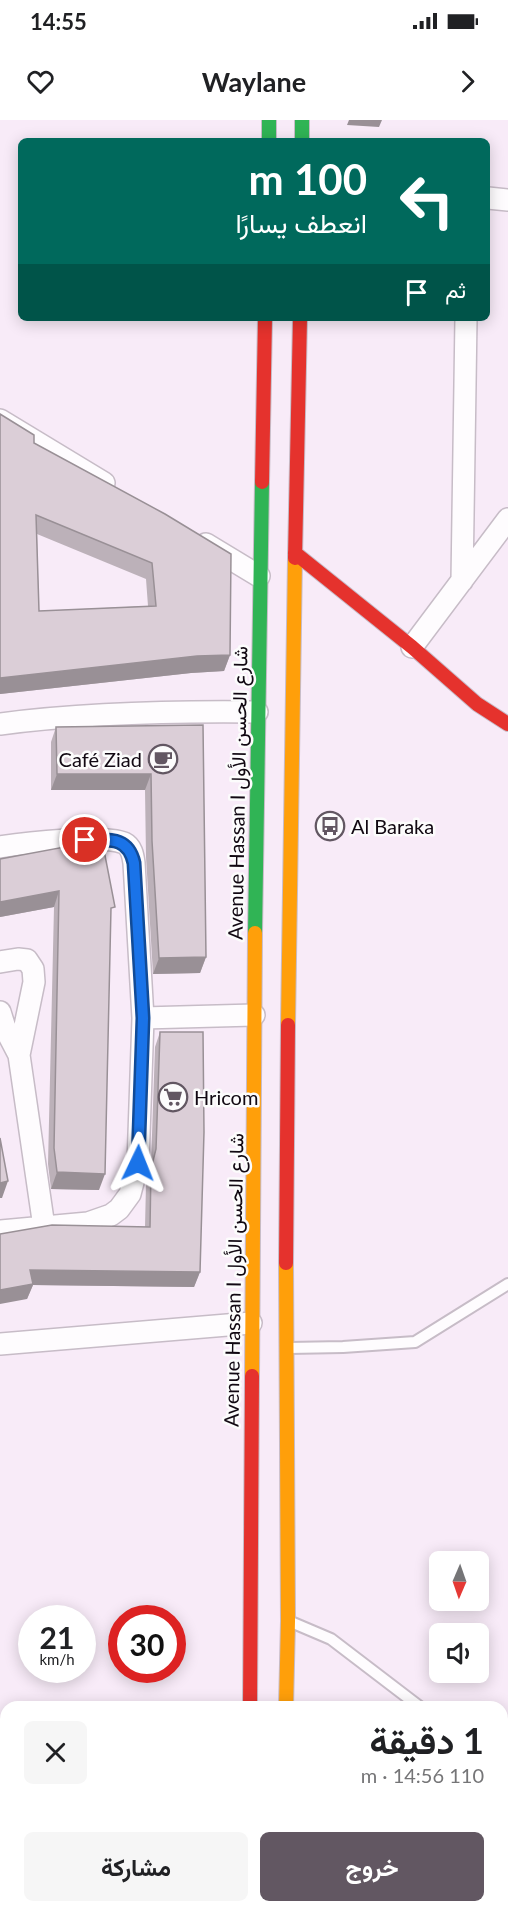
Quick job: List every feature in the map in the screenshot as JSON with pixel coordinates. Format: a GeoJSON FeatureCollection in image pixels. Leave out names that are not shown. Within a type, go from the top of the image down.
{"type":"FeatureCollection","features":[{"type":"Feature","properties":{"kind":"main road"},"geometry":{"type":"LineString","coordinates":[[269,138],[270,120]]}},
{"type":"Feature","properties":{"kind":"main road"},"geometry":{"type":"LineString","coordinates":[[302,120],[302,138]]}},
{"type":"Feature","properties":{"kind":"main road","name":"Avenue Hassan I شارع الحسن الأول"},"geometry":{"type":"LineString","coordinates":[[250,1701],[257,712],[265,321]]}},
{"type":"Feature","properties":{"kind":"main road"},"geometry":{"type":"LineString","coordinates":[[286,1701],[288,1621],[286,1348],[291,725],[300,321]]}},
{"type":"Feature","properties":{"kind":"main road"},"geometry":{"type":"LineString","coordinates":[[295,553],[412,647],[477,704],[508,724]]}},
{"type":"Feature","properties":{"kind":"street"},"geometry":{"type":"LineString","coordinates":[[462,581],[466,321]]}},
{"type":"Feature","properties":{"kind":"street"},"geometry":{"type":"LineString","coordinates":[[0,420],[123,494]]}},
{"type":"Feature","properties":{"kind":"street"},"geometry":{"type":"LineString","coordinates":[[412,647],[508,519]]}},
{"type":"Feature","properties":{"kind":"street"},"geometry":{"type":"LineString","coordinates":[[193,536],[259,576]]}},
{"type":"Feature","properties":{"kind":"street"},"geometry":{"type":"LineString","coordinates":[[0,724],[111,714],[257,712]]}},
{"type":"Feature","properties":{"kind":"street"},"geometry":{"type":"LineString","coordinates":[[0,847],[63,840],[107,840],[125,844],[132,851],[143,1018],[138,1163],[130,1194],[119,1209],[111,1215],[88,1222],[0,1232]]}},
{"type":"Feature","properties":{"kind":"street"},"geometry":{"type":"LineString","coordinates":[[0,962],[27,960],[33,969],[34,982],[19,1054],[44,1227]]}},
{"type":"Feature","properties":{"kind":"street"},"geometry":{"type":"LineString","coordinates":[[0,1011],[5,1028],[19,1054]]}},
{"type":"Feature","properties":{"kind":"street"},"geometry":{"type":"LineString","coordinates":[[143,1018],[254,1015]]}},
{"type":"Feature","properties":{"kind":"street"},"geometry":{"type":"LineString","coordinates":[[0,1344],[252,1323]]}},
{"type":"Feature","properties":{"kind":"lane"},"geometry":{"type":"LineString","coordinates":[[286,1348],[415,1342],[508,1284]]}},
{"type":"Feature","properties":{"kind":"lane"},"geometry":{"type":"LineString","coordinates":[[288,1621],[331,1639],[412,1701]]}},
{"type":"Feature","properties":{"kind":"building"},"geometry":{"type":"Polygon","coordinates":[[[0,414],[34,435],[34,443],[165,514],[231,554],[230,655],[197,656],[0,678],[0,414]],[[36,515],[39,611],[156,606],[152,563],[36,515]]]}},
{"type":"Feature","properties":{"kind":"building"},"geometry":{"type":"Polygon","coordinates":[[[203,725],[206,957],[159,958],[152,841],[151,774],[57,774],[56,727],[203,725]]]}},
{"type":"Feature","properties":{"kind":"building"},"geometry":{"type":"Polygon","coordinates":[[[102,840],[115,907],[111,908],[105,1174],[57,1172],[54,1148],[59,891],[0,902],[0,859],[102,840]]]}},
{"type":"Feature","properties":{"kind":"building"},"geometry":{"type":"Polygon","coordinates":[[[160,1032],[203,1032],[204,1132],[200,1272],[30,1270],[33,1284],[0,1290],[0,1234],[52,1225],[150,1227],[151,1169],[156,1149],[160,1032]]]}},
{"type":"Feature","properties":{"kind":"building"},"geometry":{"type":"Polygon","coordinates":[[[0,1138],[8,1181],[0,1183],[0,1138]]]}},
{"type":"Feature","properties":{"kind":"traffic: fast"},"geometry":{"type":"LineString","coordinates":[[269,120],[269,138]]}},
{"type":"Feature","properties":{"kind":"traffic: fast"},"geometry":{"type":"LineString","coordinates":[[302,120],[302,138]]}},
{"type":"Feature","properties":{"kind":"traffic: fast"},"geometry":{"type":"LineString","coordinates":[[255,933],[262,482]]}},
{"type":"Feature","properties":{"kind":"traffic: slow"},"geometry":{"type":"LineString","coordinates":[[288,1025],[295,558]]}},
{"type":"Feature","properties":{"kind":"traffic: slow"},"geometry":{"type":"LineString","coordinates":[[252,1376],[255,933]]}},
{"type":"Feature","properties":{"kind":"traffic: slow"},"geometry":{"type":"LineString","coordinates":[[286,1263],[288,1621],[286,1701]]}},
{"type":"Feature","properties":{"kind":"traffic: jam"},"geometry":{"type":"LineString","coordinates":[[262,482],[265,321]]}},
{"type":"Feature","properties":{"kind":"traffic: jam"},"geometry":{"type":"LineString","coordinates":[[295,558],[300,321]]}},
{"type":"Feature","properties":{"kind":"traffic: jam"},"geometry":{"type":"LineString","coordinates":[[295,553],[412,647],[477,704],[508,724]]}},
{"type":"Feature","properties":{"kind":"traffic: jam"},"geometry":{"type":"LineString","coordinates":[[286,1263],[288,1025]]}},
{"type":"Feature","properties":{"kind":"traffic: jam"},"geometry":{"type":"LineString","coordinates":[[250,1701],[252,1376]]}},
{"type":"Feature","properties":{"kind":"place","name":"Café Ziad"},"geometry":{"type":"Point","coordinates":[163,759]}},
{"type":"Feature","properties":{"kind":"place","name":"Al Baraka"},"geometry":{"type":"Point","coordinates":[330,826]}},
{"type":"Feature","properties":{"kind":"place","name":"Hricom"},"geometry":{"type":"Point","coordinates":[173,1097]}},
{"type":"Feature","properties":{"kind":"route"},"geometry":{"type":"LineString","coordinates":[[85,840],[107,840],[125,844],[132,851],[134,863],[143,1018],[138,1163]]}}]}
